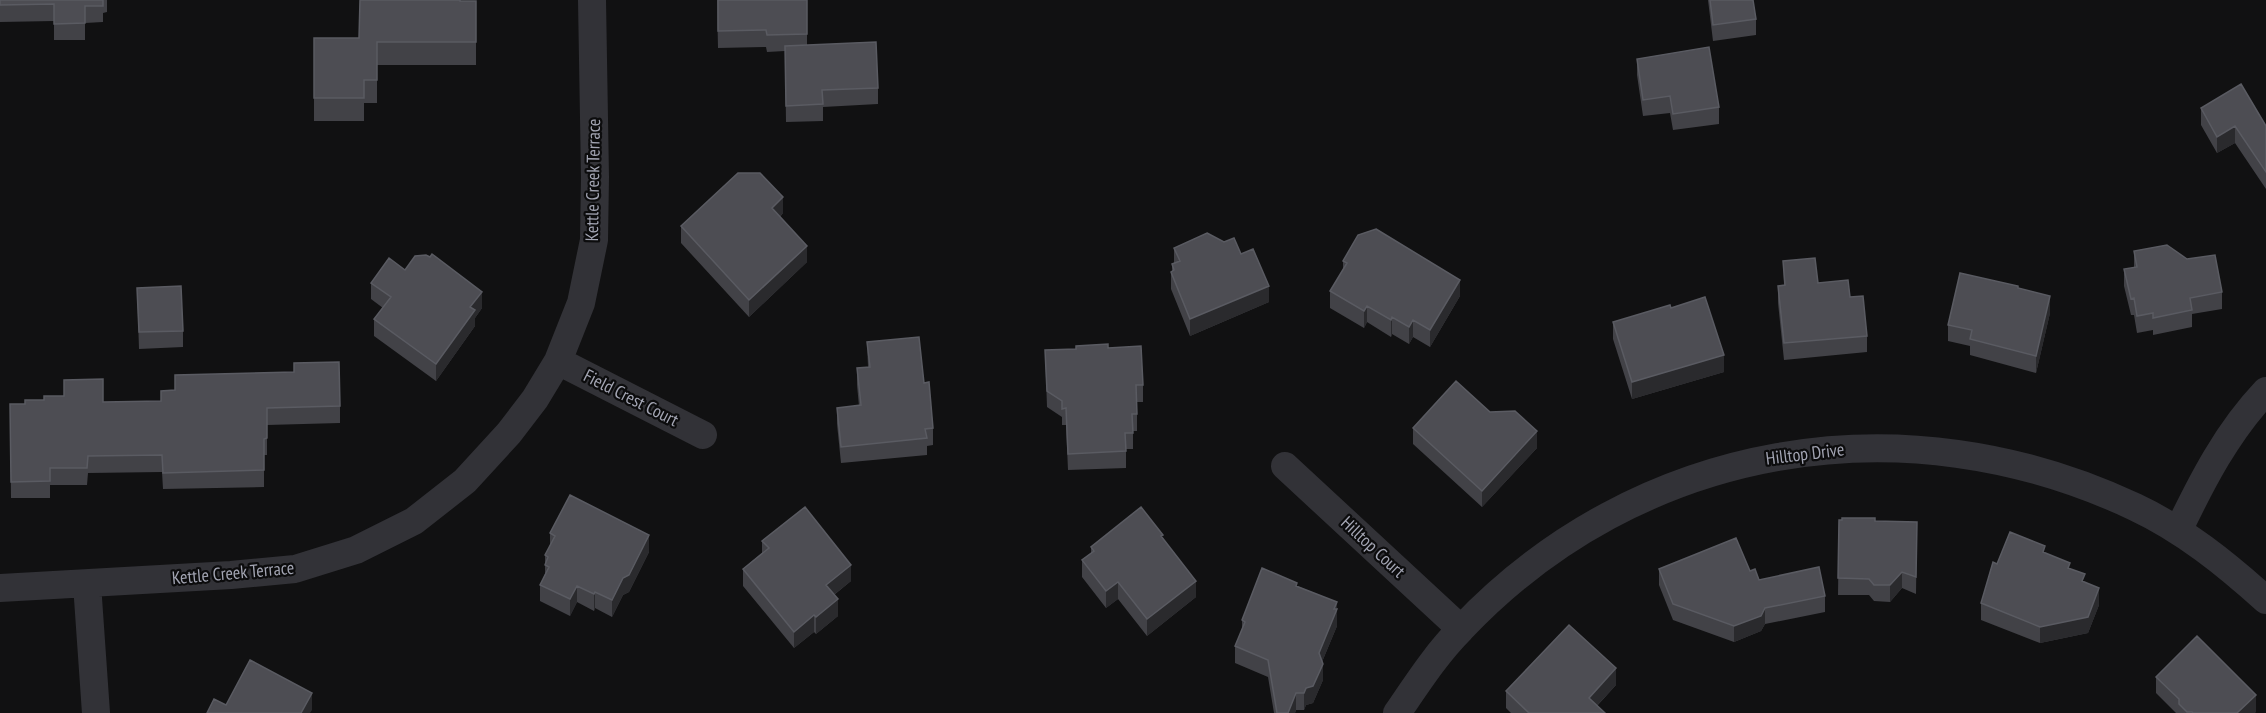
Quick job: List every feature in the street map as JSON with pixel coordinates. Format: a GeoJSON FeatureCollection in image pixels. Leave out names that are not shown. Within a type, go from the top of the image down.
{"type":"FeatureCollection","features":[{"type":"Feature","properties":{"kind":"street","name":"Kettle Creek Terrace"},"geometry":{"type":"LineString","coordinates":[[0,588],[231,575],[295,569],[356,549],[414,521],[465,481],[535,399],[558,361],[581,303],[594,240],[592,0]]}},
{"type":"Feature","properties":{"kind":"street","name":"Field Crest Court"},"geometry":{"type":"LineString","coordinates":[[558,361],[703,435]]}},
{"type":"Feature","properties":{"kind":"street"},"geometry":{"type":"LineString","coordinates":[[2178,531],[2202,481],[2226,441],[2266,391]]}},
{"type":"Feature","properties":{"kind":"street","name":"Hilltop Drive"},"geometry":{"type":"LineString","coordinates":[[1397,713],[1429,666],[1461,629],[1513,580],[1555,548],[1620,509],[1672,485],[1761,459],[1823,450],[1894,447],[1972,455],[2053,475],[2135,507],[2178,531],[2220,560],[2266,600]]}},
{"type":"Feature","properties":{"kind":"street","name":"Hilltop Court"},"geometry":{"type":"LineString","coordinates":[[1285,466],[1461,629]]}},
{"type":"Feature","properties":{"kind":"street"},"geometry":{"type":"LineString","coordinates":[[87,584],[96,713]]}},
{"type":"Feature","properties":{"kind":"building"},"geometry":{"type":"Polygon","coordinates":[[[0,0],[103,0],[103,6],[85,6],[85,23],[54,24],[54,4],[0,5],[0,0]]]}},
{"type":"Feature","properties":{"kind":"building"},"geometry":{"type":"Polygon","coordinates":[[[360,0],[476,1],[476,42],[377,42],[377,80],[364,80],[364,98],[314,98],[314,38],[359,38],[360,0]]]}},
{"type":"Feature","properties":{"kind":"building"},"geometry":{"type":"Polygon","coordinates":[[[718,0],[807,0],[807,34],[767,35],[766,30],[718,31],[718,0]]]}},
{"type":"Feature","properties":{"kind":"building"},"geometry":{"type":"Polygon","coordinates":[[[1710,0],[1753,0],[1756,19],[1713,25],[1710,0]]]}},
{"type":"Feature","properties":{"kind":"building"},"geometry":{"type":"Polygon","coordinates":[[[876,42],[878,88],[822,90],[823,104],[786,106],[785,46],[876,42]]]}},
{"type":"Feature","properties":{"kind":"building"},"geometry":{"type":"Polygon","coordinates":[[[1709,47],[1719,107],[1673,114],[1670,96],[1643,100],[1637,59],[1709,47]]]}},
{"type":"Feature","properties":{"kind":"building"},"geometry":{"type":"Polygon","coordinates":[[[2241,84],[2266,126],[2266,172],[2235,126],[2217,137],[2201,108],[2241,84]]]}},
{"type":"Feature","properties":{"kind":"building"},"geometry":{"type":"Polygon","coordinates":[[[738,173],[760,173],[783,197],[772,208],[807,246],[749,300],[681,226],[738,173]]]}},
{"type":"Feature","properties":{"kind":"building"},"geometry":{"type":"Polygon","coordinates":[[[1376,229],[1460,280],[1430,330],[1413,320],[1409,327],[1367,306],[1364,311],[1330,291],[1347,263],[1343,261],[1358,235],[1376,229]]]}},
{"type":"Feature","properties":{"kind":"building"},"geometry":{"type":"Polygon","coordinates":[[[1207,233],[1224,242],[1234,238],[1241,254],[1253,249],[1269,286],[1190,319],[1171,272],[1174,270],[1172,264],[1180,261],[1174,248],[1207,233]]]}},
{"type":"Feature","properties":{"kind":"building"},"geometry":{"type":"Polygon","coordinates":[[[2167,245],[2187,259],[2215,255],[2222,292],[2190,298],[2192,310],[2153,318],[2153,313],[2137,316],[2134,298],[2131,299],[2124,269],[2137,267],[2134,251],[2167,245]]]}},
{"type":"Feature","properties":{"kind":"building"},"geometry":{"type":"Polygon","coordinates":[[[432,254],[482,292],[470,307],[475,310],[436,364],[374,319],[391,297],[371,283],[389,258],[405,270],[415,256],[430,257],[432,254]]]}},
{"type":"Feature","properties":{"kind":"building"},"geometry":{"type":"Polygon","coordinates":[[[1815,258],[1818,283],[1848,280],[1850,297],[1863,296],[1867,336],[1784,343],[1778,286],[1785,285],[1783,261],[1815,258]]]}},
{"type":"Feature","properties":{"kind":"building"},"geometry":{"type":"Polygon","coordinates":[[[1960,273],[2050,296],[2036,356],[1970,339],[1972,330],[1948,325],[1960,273]]]}},
{"type":"Feature","properties":{"kind":"building"},"geometry":{"type":"Polygon","coordinates":[[[181,286],[183,331],[139,332],[137,288],[181,286]]]}},
{"type":"Feature","properties":{"kind":"building"},"geometry":{"type":"Polygon","coordinates":[[[1705,297],[1724,355],[1632,382],[1613,322],[1705,297]]]}},
{"type":"Feature","properties":{"kind":"building"},"geometry":{"type":"Polygon","coordinates":[[[919,337],[924,383],[929,382],[933,428],[925,429],[927,438],[841,447],[837,408],[861,405],[857,368],[870,367],[867,342],[919,337]]]}},
{"type":"Feature","properties":{"kind":"building"},"geometry":{"type":"Polygon","coordinates":[[[1108,344],[1108,348],[1141,346],[1143,385],[1136,385],[1137,414],[1132,414],[1133,433],[1125,433],[1126,451],[1068,454],[1066,408],[1062,409],[1062,401],[1047,391],[1045,350],[1076,349],[1076,346],[1108,344]]]}},
{"type":"Feature","properties":{"kind":"building"},"geometry":{"type":"Polygon","coordinates":[[[339,362],[340,406],[267,408],[264,470],[163,473],[162,455],[88,456],[87,468],[50,468],[50,481],[11,482],[10,404],[25,404],[25,400],[44,400],[44,396],[64,396],[64,380],[103,379],[103,402],[161,401],[161,391],[175,390],[175,375],[294,372],[294,363],[339,362]]]}},
{"type":"Feature","properties":{"kind":"building"},"geometry":{"type":"Polygon","coordinates":[[[1456,381],[1490,412],[1515,411],[1537,431],[1482,491],[1413,428],[1456,381]]]}},
{"type":"Feature","properties":{"kind":"building"},"geometry":{"type":"Polygon","coordinates":[[[570,495],[649,535],[629,575],[623,578],[612,600],[577,586],[570,599],[540,585],[549,567],[545,565],[548,557],[545,555],[555,536],[550,533],[570,495]]]}},
{"type":"Feature","properties":{"kind":"building"},"geometry":{"type":"Polygon","coordinates":[[[805,507],[851,565],[826,585],[838,599],[794,632],[743,569],[769,548],[762,541],[805,507]]]}},
{"type":"Feature","properties":{"kind":"building"},"geometry":{"type":"Polygon","coordinates":[[[1141,507],[1196,581],[1147,619],[1118,582],[1106,591],[1082,560],[1094,551],[1091,547],[1141,507]]]}},
{"type":"Feature","properties":{"kind":"building"},"geometry":{"type":"Polygon","coordinates":[[[1842,518],[1917,522],[1916,577],[1902,572],[1890,585],[1874,585],[1869,579],[1838,578],[1839,520],[1842,518]]]}},
{"type":"Feature","properties":{"kind":"building"},"geometry":{"type":"Polygon","coordinates":[[[2010,532],[2045,546],[2043,552],[2070,563],[2068,568],[2085,574],[2082,581],[2099,588],[2088,617],[2040,627],[1981,603],[1993,562],[1997,564],[2010,532]]]}},
{"type":"Feature","properties":{"kind":"building"},"geometry":{"type":"Polygon","coordinates":[[[1736,538],[1750,571],[1755,569],[1759,580],[1819,567],[1825,596],[1765,608],[1761,616],[1734,626],[1673,604],[1659,569],[1736,538]]]}},
{"type":"Feature","properties":{"kind":"building"},"geometry":{"type":"Polygon","coordinates":[[[1262,568],[1297,583],[1296,586],[1337,602],[1334,609],[1337,609],[1319,653],[1323,664],[1313,686],[1306,688],[1304,693],[1296,693],[1288,713],[1277,713],[1268,660],[1235,646],[1245,622],[1242,620],[1262,568]]]}},
{"type":"Feature","properties":{"kind":"building"},"geometry":{"type":"Polygon","coordinates":[[[1569,625],[1616,668],[1589,698],[1605,713],[1529,713],[1506,691],[1569,625]]]}},
{"type":"Feature","properties":{"kind":"building"},"geometry":{"type":"Polygon","coordinates":[[[2197,636],[2256,695],[2237,713],[2187,712],[2179,704],[2179,699],[2156,677],[2197,636]]]}},
{"type":"Feature","properties":{"kind":"building"},"geometry":{"type":"Polygon","coordinates":[[[250,660],[312,693],[301,713],[207,713],[214,699],[226,705],[250,660]]]}}]}
